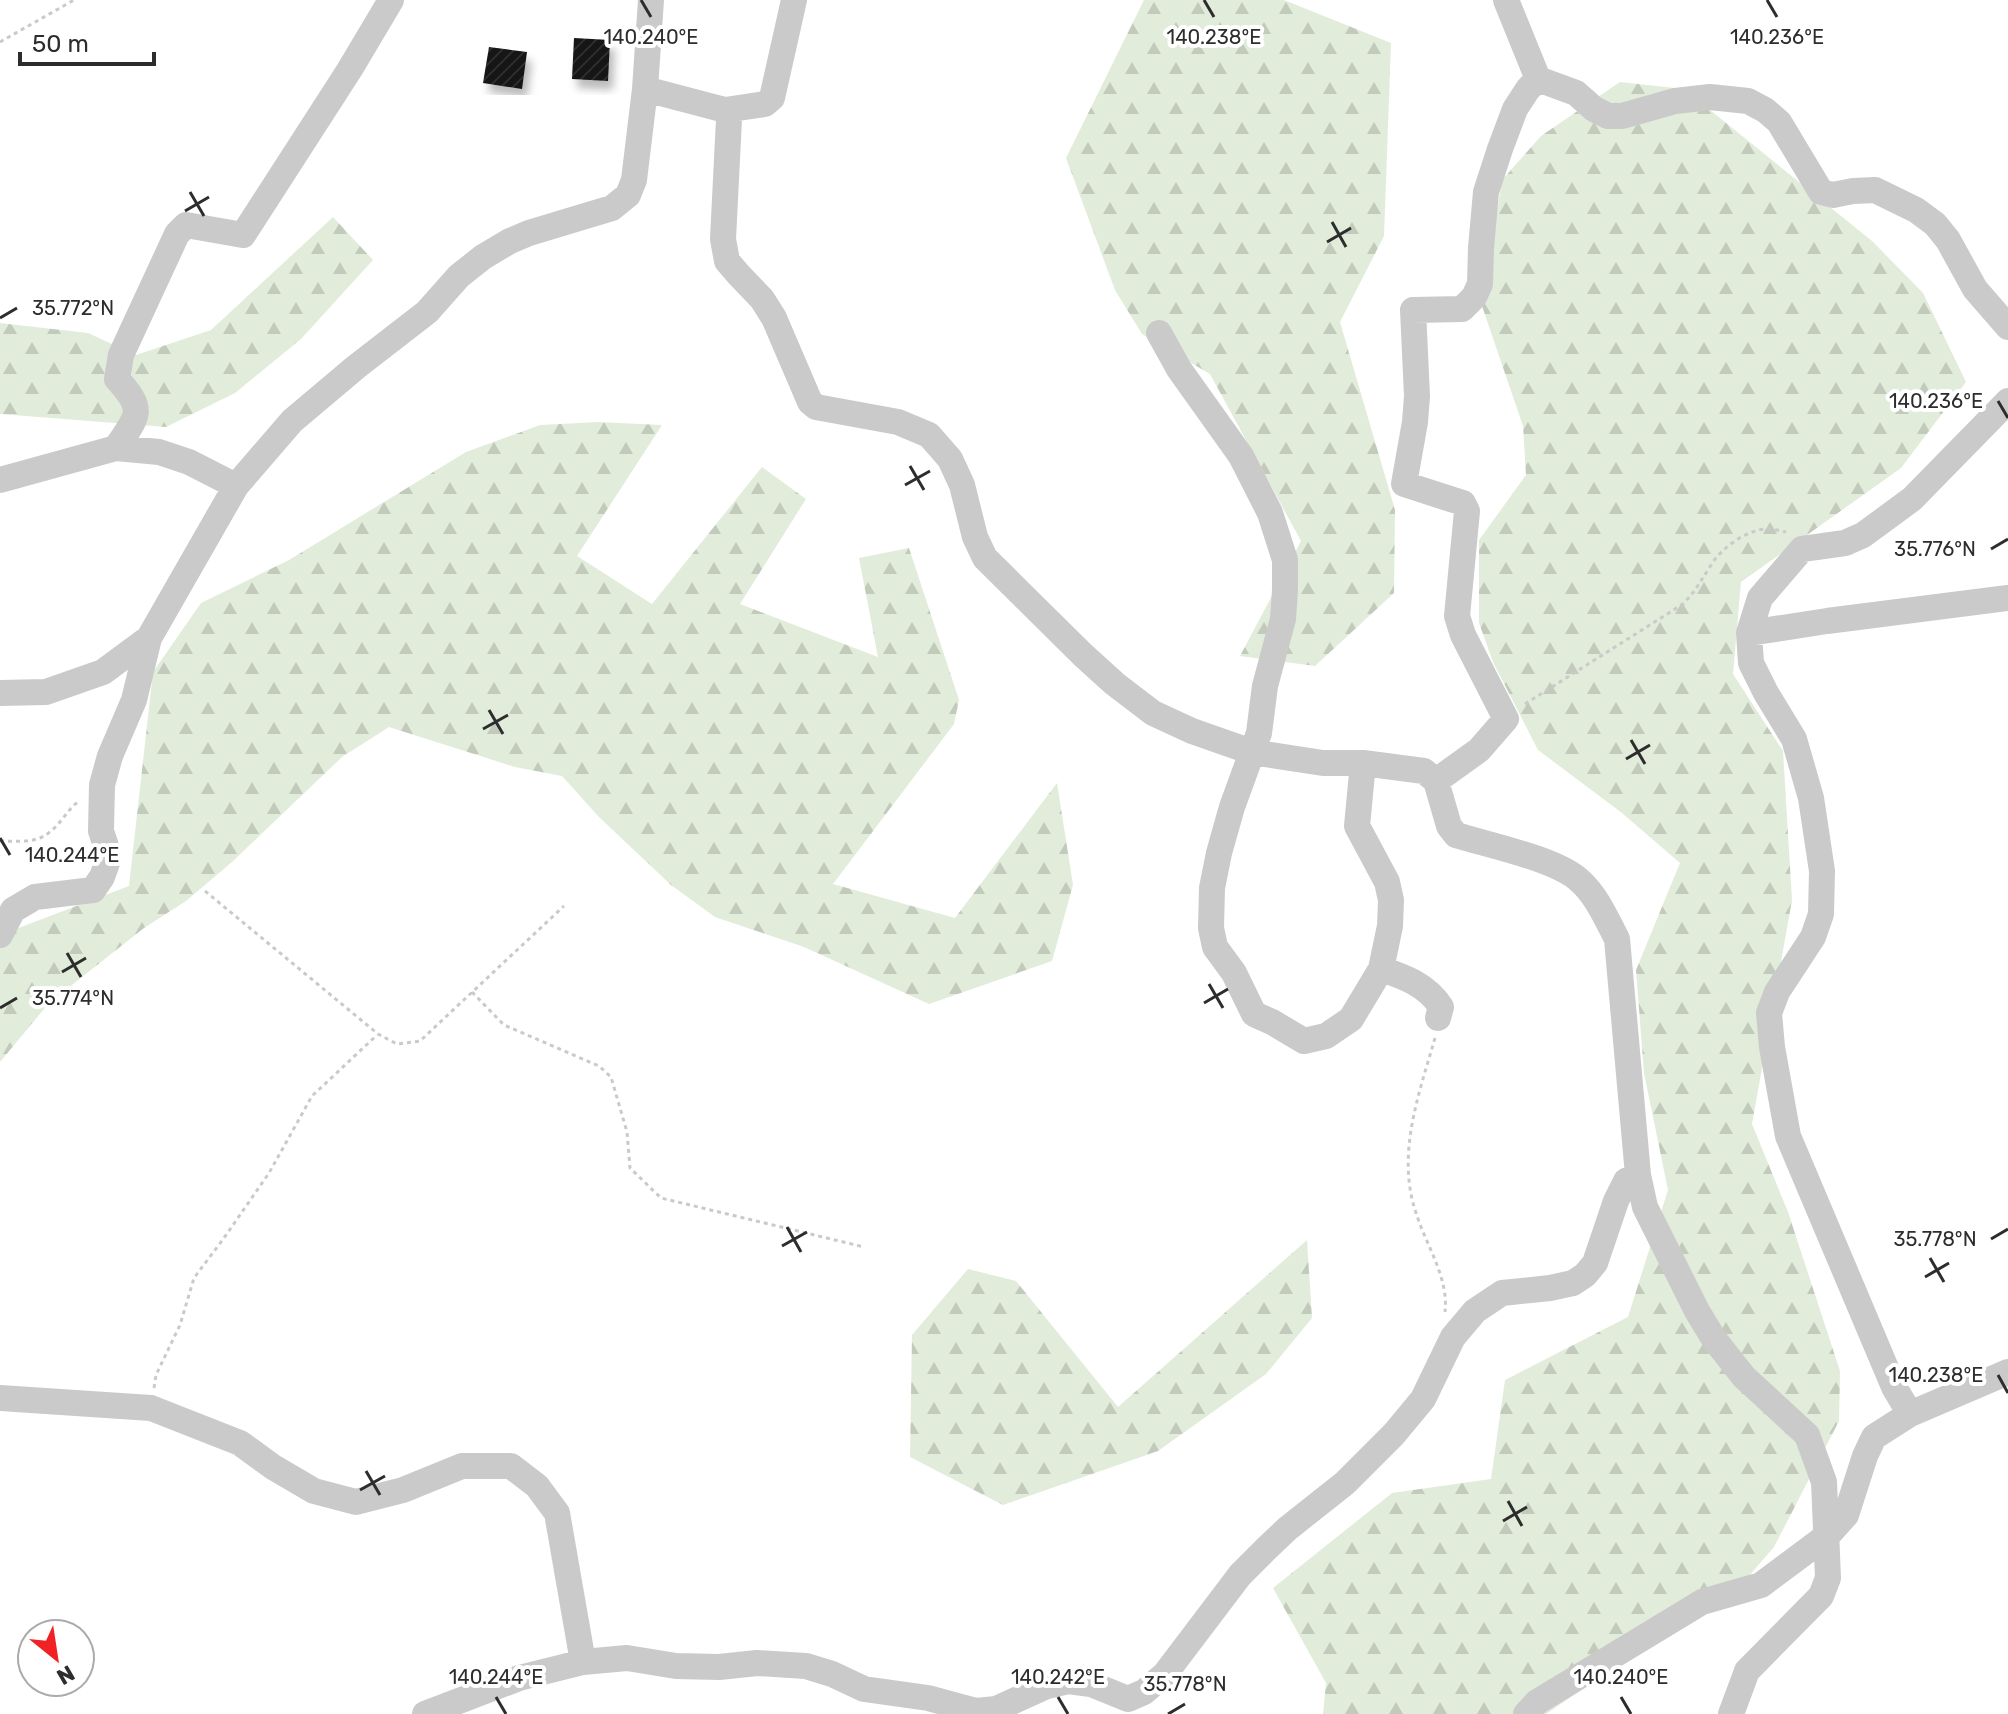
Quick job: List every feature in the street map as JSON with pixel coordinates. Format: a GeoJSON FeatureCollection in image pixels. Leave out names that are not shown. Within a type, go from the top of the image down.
{"type":"FeatureCollection","features":[{"type":"Feature","properties":{"kind":"street"},"geometry":{"type":"LineString","coordinates":[[116,448],[134,421],[137,407],[117,379],[121,355],[177,234],[186,225],[243,235],[391,0]]}},
{"type":"Feature","properties":{"kind":"street"},"geometry":{"type":"LineString","coordinates":[[0,935],[13,910],[35,897],[93,890],[102,877],[107,863],[107,849],[101,831],[102,785],[110,756],[134,700],[149,638],[236,486],[292,421],[427,312],[459,276],[483,257],[529,233],[612,208],[628,195],[634,180],[645,89],[651,0]]}},
{"type":"Feature","properties":{"kind":"street"},"geometry":{"type":"LineString","coordinates":[[645,89],[725,110],[765,104],[772,98],[794,0]]}},
{"type":"Feature","properties":{"kind":"street"},"geometry":{"type":"LineString","coordinates":[[1506,0],[1538,79],[1576,93],[1594,109],[1608,116],[1622,116],[1675,101],[1710,97],[1748,101],[1765,110],[1779,122],[1821,192],[1833,195],[1875,190],[1916,210],[1935,224],[1948,240],[1975,289],[2008,327]]}},
{"type":"Feature","properties":{"kind":"street"},"geometry":{"type":"LineString","coordinates":[[1436,781],[1479,750],[1506,719],[1463,635],[1457,616],[1467,511],[1463,503],[1404,484],[1417,396],[1413,310],[1462,309],[1474,297],[1480,284],[1486,192],[1515,109],[1538,79]]}},
{"type":"Feature","properties":{"kind":"street"},"geometry":{"type":"LineString","coordinates":[[725,110],[729,119],[723,239],[727,261],[762,299],[774,318],[810,402],[816,407],[898,422],[929,435],[950,459],[962,485],[975,537],[985,558],[1083,655],[1153,713],[1192,731],[1252,752],[1323,763],[1363,763],[1424,771],[1436,781],[1449,826],[1456,835],[1556,865],[1580,881],[1600,907],[1617,939],[1638,1175],[1645,1207],[1714,1339],[1744,1377],[1807,1435],[1824,1482],[1828,1578],[1821,1596],[1747,1671],[1731,1714]]}},
{"type":"Feature","properties":{"kind":"street"},"geometry":{"type":"LineString","coordinates":[[1159,333],[1179,369],[1241,456],[1270,513],[1285,560],[1283,619],[1265,686],[1259,733],[1219,853],[1212,888],[1211,928],[1215,947],[1234,973],[1254,1014],[1304,1041],[1326,1036],[1351,1019],[1381,969],[1390,926],[1391,900],[1387,882],[1357,826],[1363,763]]}},
{"type":"Feature","properties":{"kind":"street"},"geometry":{"type":"LineString","coordinates":[[1910,1414],[1894,1387],[1788,1136],[1769,1013],[1777,992],[1813,937],[1821,914],[1822,871],[1811,798],[1794,739],[1751,663],[1749,633],[1760,598],[1802,549],[1845,543],[1863,535],[1912,499],[2008,401]]}},
{"type":"Feature","properties":{"kind":"street"},"geometry":{"type":"LineString","coordinates":[[0,480],[116,448],[159,452],[189,462],[236,486]]}},
{"type":"Feature","properties":{"kind":"street"},"geometry":{"type":"LineString","coordinates":[[1749,633],[2008,598]]}},
{"type":"Feature","properties":{"kind":"street"},"geometry":{"type":"LineString","coordinates":[[0,693],[46,692],[103,672],[149,638]]}},
{"type":"Feature","properties":{"kind":"street"},"geometry":{"type":"LineString","coordinates":[[1381,969],[1415,982],[1432,994],[1441,1007],[1438,1018]]}},
{"type":"Feature","properties":{"kind":"street"},"geometry":{"type":"LineString","coordinates":[[425,1714],[519,1678],[583,1662],[627,1658],[676,1666],[719,1667],[757,1663],[806,1666],[864,1689],[929,1706],[976,1711],[996,1709],[1047,1686],[1068,1681],[1091,1684],[1128,1699],[1144,1692],[1165,1674],[1240,1575],[1287,1529],[1345,1483],[1394,1434],[1423,1399],[1444,1352],[1475,1311],[1502,1293],[1550,1288],[1573,1283],[1585,1275],[1595,1263],[1626,1181],[1638,1175]]}},
{"type":"Feature","properties":{"kind":"street"},"geometry":{"type":"LineString","coordinates":[[1526,1714],[1537,1702],[1702,1602],[1761,1585],[1828,1535],[1846,1515],[1874,1437],[1910,1414],[2008,1372]]}},
{"type":"Feature","properties":{"kind":"street"},"geometry":{"type":"LineString","coordinates":[[0,1398],[151,1408],[240,1443],[314,1491],[356,1502],[403,1490],[462,1466],[511,1466],[537,1486],[557,1513],[583,1662]]}},
{"type":"Feature","properties":{"kind":"path"},"geometry":{"type":"LineString","coordinates":[[0,42],[74,0]]}},
{"type":"Feature","properties":{"kind":"path"},"geometry":{"type":"LineString","coordinates":[[1506,719],[1537,695],[1683,604],[1727,546],[1752,532],[1769,528],[1791,533],[1802,549]]}},
{"type":"Feature","properties":{"kind":"path"},"geometry":{"type":"LineString","coordinates":[[0,841],[31,842],[50,833],[73,806],[102,785]]}},
{"type":"Feature","properties":{"kind":"path"},"geometry":{"type":"LineString","coordinates":[[205,891],[378,1034],[397,1044],[420,1041],[564,906]]}},
{"type":"Feature","properties":{"kind":"path"},"geometry":{"type":"LineString","coordinates":[[472,992],[504,1025],[599,1066],[611,1077],[627,1132],[630,1168],[661,1198],[864,1247]]}},
{"type":"Feature","properties":{"kind":"path"},"geometry":{"type":"LineString","coordinates":[[1438,1018],[1440,1023],[1408,1143],[1409,1179],[1415,1211],[1447,1296],[1444,1352]]}},
{"type":"Feature","properties":{"kind":"path"},"geometry":{"type":"LineString","coordinates":[[151,1408],[156,1375],[180,1325],[194,1278],[269,1173],[312,1096],[378,1034]]}},
{"type":"Feature","properties":{"kind":"green space"},"geometry":{"type":"Polygon","coordinates":[[[1144,0],[1284,0],[1391,43],[1384,236],[1340,322],[1395,510],[1394,593],[1315,666],[1240,656],[1301,541],[1210,374],[1142,334],[1115,290],[1066,158],[1144,0]]]}},
{"type":"Feature","properties":{"kind":"green space"},"geometry":{"type":"Polygon","coordinates":[[[1620,82],[1684,89],[1872,241],[1923,293],[1966,382],[1901,468],[1741,582],[1733,674],[1783,751],[1792,900],[1752,1124],[1788,1212],[1840,1371],[1839,1421],[1774,1547],[1727,1601],[1546,1714],[1323,1714],[1326,1683],[1273,1588],[1392,1493],[1491,1479],[1505,1380],[1628,1317],[1668,1190],[1644,1073],[1636,970],[1680,863],[1622,813],[1538,750],[1493,662],[1479,623],[1479,540],[1526,475],[1523,426],[1482,306],[1502,180],[1541,136],[1620,82]]]}},
{"type":"Feature","properties":{"kind":"green space"},"geometry":{"type":"Polygon","coordinates":[[[333,217],[373,260],[301,339],[235,393],[166,427],[0,414],[0,323],[88,333],[136,355],[211,330],[333,217]]]}},
{"type":"Feature","properties":{"kind":"green space"},"geometry":{"type":"Polygon","coordinates":[[[598,422],[662,425],[577,556],[652,604],[762,467],[806,499],[740,604],[878,657],[859,558],[909,548],[959,700],[954,724],[833,884],[955,918],[1057,783],[1073,885],[1052,961],[929,1004],[804,947],[715,917],[671,885],[599,817],[562,776],[515,767],[389,727],[342,757],[232,862],[186,901],[144,928],[49,1003],[0,1062],[0,935],[129,886],[153,672],[201,603],[289,560],[466,452],[540,425],[598,422]]]}},
{"type":"Feature","properties":{"kind":"green space"},"geometry":{"type":"Polygon","coordinates":[[[1307,1240],[1312,1318],[1266,1374],[1158,1451],[1003,1505],[910,1457],[912,1335],[968,1269],[1016,1281],[1118,1407],[1307,1240]]]}},
{"type":"Feature","properties":{"kind":"building"},"geometry":{"type":"Polygon","coordinates":[[[574,38],[610,40],[608,81],[572,79],[574,38]]]}},
{"type":"Feature","properties":{"kind":"building"},"geometry":{"type":"Polygon","coordinates":[[[489,47],[527,52],[522,89],[483,83],[489,47]]]}}]}
